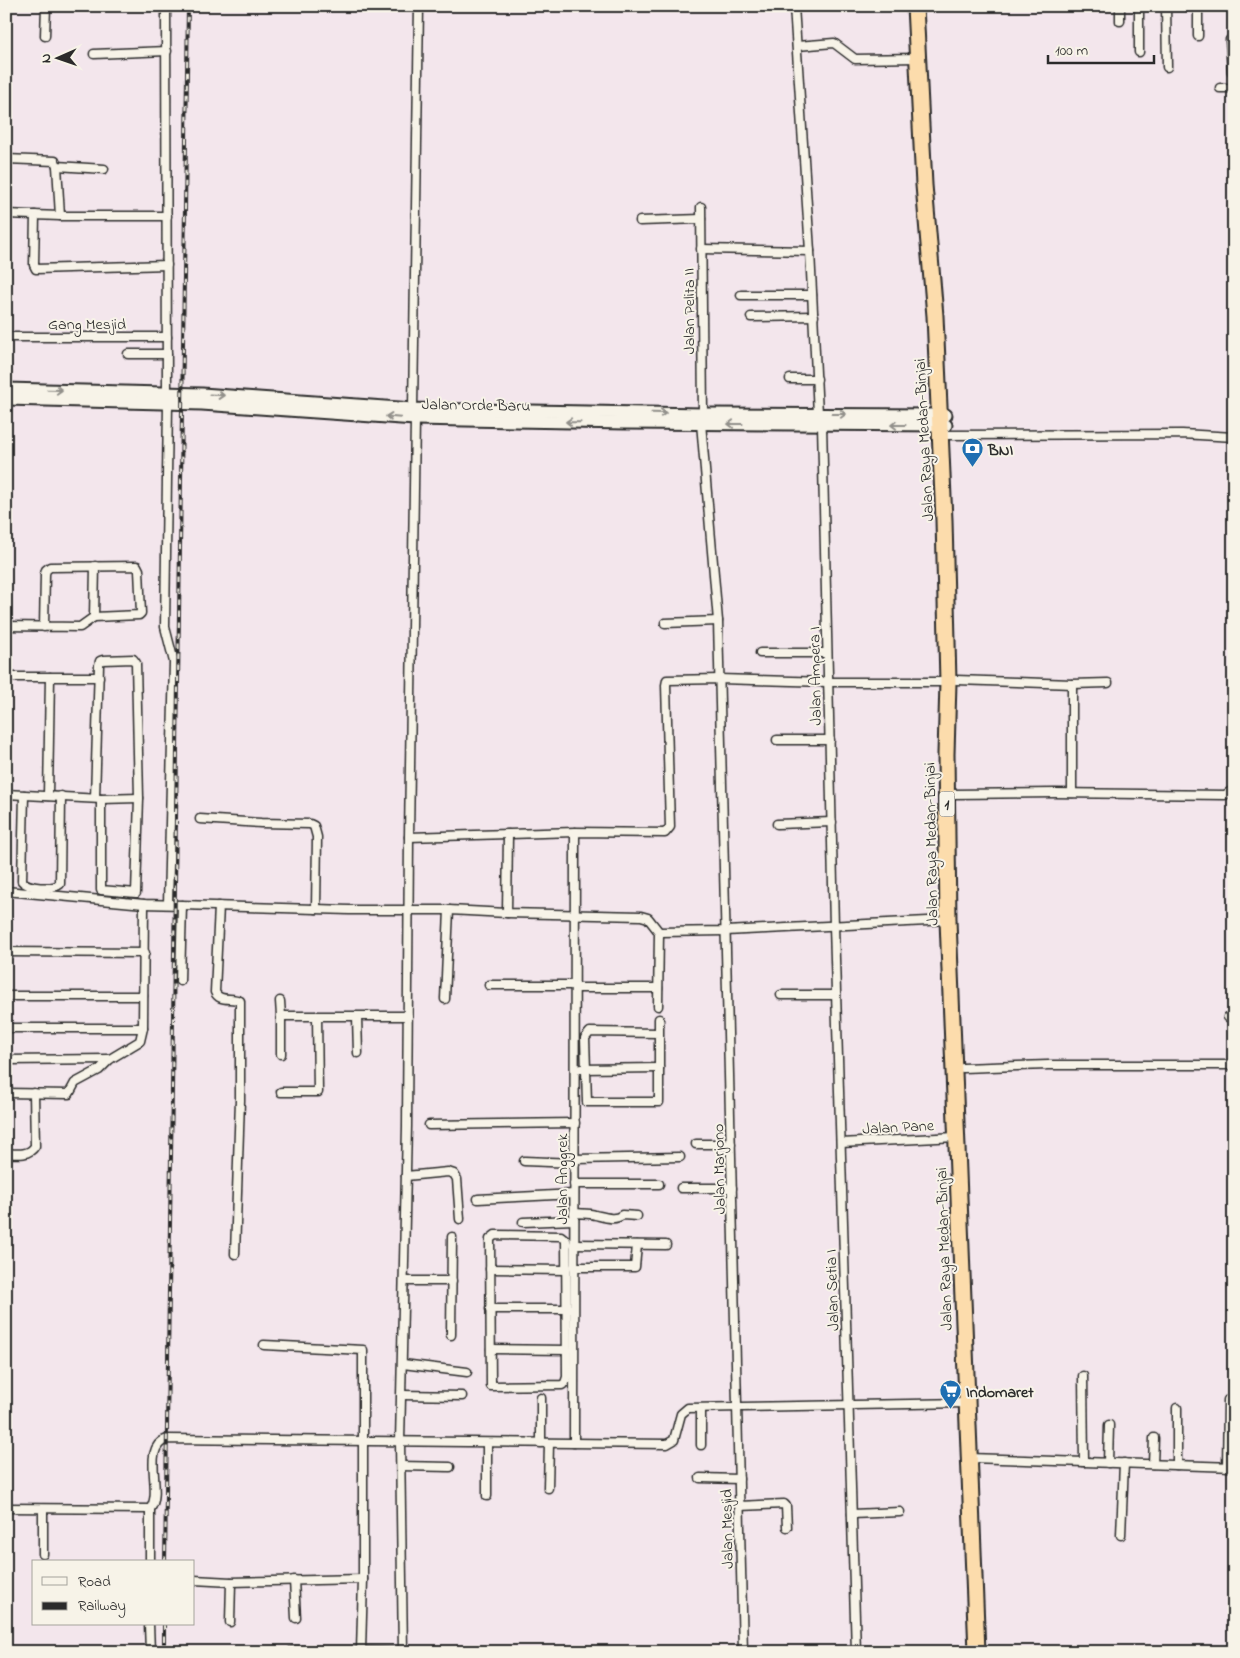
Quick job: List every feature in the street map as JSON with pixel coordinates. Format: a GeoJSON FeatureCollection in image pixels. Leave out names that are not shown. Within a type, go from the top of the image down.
{"type":"FeatureCollection","features":[{"type":"Feature","properties":{"kind":"highway","name":"Jalan Raya Medan-Binjai"},"geometry":{"type":"LineString","coordinates":[[915,6],[940,273],[952,681],[957,1020],[956,1137],[966,1403],[973,1458],[984,1590],[984,1652]]}},
{"type":"Feature","properties":{"kind":"highway","name":"Jalan Raya Medan-Binjai"},"geometry":{"type":"LineString","coordinates":[[920,53],[922,6]]}},
{"type":"Feature","properties":{"kind":"highway","name":"Jalan Raya Medan-Binjai"},"geometry":{"type":"LineString","coordinates":[[952,681],[946,754],[948,920],[963,1068],[977,1652]]}},
{"type":"Feature","properties":{"kind":"main road","name":"Jalan Orde Baru"},"geometry":{"type":"LineString","coordinates":[[6,390],[338,408],[414,414],[820,419],[943,425]]}},
{"type":"Feature","properties":{"kind":"main road","name":"Jalan Orde Baru"},"geometry":{"type":"LineString","coordinates":[[6,399],[168,398]]}},
{"type":"Feature","properties":{"kind":"street"},"geometry":{"type":"LineString","coordinates":[[45,36],[46,6]]}},
{"type":"Feature","properties":{"kind":"street"},"geometry":{"type":"LineString","coordinates":[[166,6],[168,398],[165,627],[174,662],[168,904]]}},
{"type":"Feature","properties":{"kind":"street"},"geometry":{"type":"LineString","coordinates":[[403,1652],[400,1442],[405,1281],[408,837],[419,6]]}},
{"type":"Feature","properties":{"kind":"street","name":"Jalan Ampera I"},"geometry":{"type":"LineString","coordinates":[[794,6],[820,419],[834,926]]}},
{"type":"Feature","properties":{"kind":"street"},"geometry":{"type":"LineString","coordinates":[[1120,6],[1120,21]]}},
{"type":"Feature","properties":{"kind":"street"},"geometry":{"type":"LineString","coordinates":[[1139,6],[1139,52]]}},
{"type":"Feature","properties":{"kind":"street"},"geometry":{"type":"LineString","coordinates":[[1166,6],[1167,67]]}},
{"type":"Feature","properties":{"kind":"street"},"geometry":{"type":"LineString","coordinates":[[1198,6],[1198,36]]}},
{"type":"Feature","properties":{"kind":"street"},"geometry":{"type":"LineString","coordinates":[[1232,72],[1230,40],[1234,38]]}},
{"type":"Feature","properties":{"kind":"street"},"geometry":{"type":"LineString","coordinates":[[796,46],[834,43],[855,58],[920,53]]}},
{"type":"Feature","properties":{"kind":"street"},"geometry":{"type":"LineString","coordinates":[[94,54],[166,51]]}},
{"type":"Feature","properties":{"kind":"street"},"geometry":{"type":"LineString","coordinates":[[1220,88],[1234,88]]}},
{"type":"Feature","properties":{"kind":"street"},"geometry":{"type":"LineString","coordinates":[[6,159],[55,160],[60,216]]}},
{"type":"Feature","properties":{"kind":"street"},"geometry":{"type":"LineString","coordinates":[[57,166],[104,169]]}},
{"type":"Feature","properties":{"kind":"street","name":"Jalan Pelita II"},"geometry":{"type":"LineString","coordinates":[[701,207],[702,419],[718,621],[720,679]]}},
{"type":"Feature","properties":{"kind":"street"},"geometry":{"type":"LineString","coordinates":[[6,214],[167,216]]}},
{"type":"Feature","properties":{"kind":"street"},"geometry":{"type":"LineString","coordinates":[[35,215],[34,265],[36,269],[167,265]]}},
{"type":"Feature","properties":{"kind":"street"},"geometry":{"type":"LineString","coordinates":[[640,221],[701,219]]}},
{"type":"Feature","properties":{"kind":"street"},"geometry":{"type":"LineString","coordinates":[[701,250],[810,251]]}},
{"type":"Feature","properties":{"kind":"street"},"geometry":{"type":"LineString","coordinates":[[742,295],[812,295]]}},
{"type":"Feature","properties":{"kind":"street"},"geometry":{"type":"LineString","coordinates":[[751,317],[814,316]]}},
{"type":"Feature","properties":{"kind":"street","name":"Gang Mesjid"},"geometry":{"type":"LineString","coordinates":[[6,336],[167,337]]}},
{"type":"Feature","properties":{"kind":"street"},"geometry":{"type":"LineString","coordinates":[[128,354],[167,354]]}},
{"type":"Feature","properties":{"kind":"street"},"geometry":{"type":"LineString","coordinates":[[790,379],[817,379]]}},
{"type":"Feature","properties":{"kind":"street"},"geometry":{"type":"LineString","coordinates":[[943,425],[1234,437]]}},
{"type":"Feature","properties":{"kind":"street"},"geometry":{"type":"LineString","coordinates":[[94,617],[95,566]]}},
{"type":"Feature","properties":{"kind":"street"},"geometry":{"type":"LineString","coordinates":[[6,626],[44,627],[80,627],[94,617],[136,616],[141,613],[139,570],[137,566],[50,567],[46,570],[45,574],[44,627]]}},
{"type":"Feature","properties":{"kind":"street"},"geometry":{"type":"LineString","coordinates":[[665,623],[718,621]]}},
{"type":"Feature","properties":{"kind":"street"},"geometry":{"type":"LineString","coordinates":[[760,653],[827,653]]}},
{"type":"Feature","properties":{"kind":"street"},"geometry":{"type":"LineString","coordinates":[[133,658],[136,663],[138,798],[137,892],[102,891],[100,888],[98,799],[99,665],[100,661],[103,660],[133,658]]}},
{"type":"Feature","properties":{"kind":"street"},"geometry":{"type":"LineString","coordinates":[[6,677],[99,677]]}},
{"type":"Feature","properties":{"kind":"street"},"geometry":{"type":"LineString","coordinates":[[48,796],[50,677]]}},
{"type":"Feature","properties":{"kind":"street","name":"Jalan Marjono"},"geometry":{"type":"LineString","coordinates":[[720,679],[737,1406]]}},
{"type":"Feature","properties":{"kind":"street"},"geometry":{"type":"LineString","coordinates":[[408,837],[575,832],[665,833],[670,827],[667,680],[1108,683]]}},
{"type":"Feature","properties":{"kind":"street"},"geometry":{"type":"LineString","coordinates":[[1072,684],[1072,793]]}},
{"type":"Feature","properties":{"kind":"street"},"geometry":{"type":"LineString","coordinates":[[777,740],[830,740]]}},
{"type":"Feature","properties":{"kind":"street"},"geometry":{"type":"LineString","coordinates":[[953,794],[1225,795],[1234,789]]}},
{"type":"Feature","properties":{"kind":"street"},"geometry":{"type":"LineString","coordinates":[[6,794],[98,799],[138,798]]}},
{"type":"Feature","properties":{"kind":"street"},"geometry":{"type":"LineString","coordinates":[[24,795],[22,881],[28,886],[55,888],[60,884],[60,796]]}},
{"type":"Feature","properties":{"kind":"street"},"geometry":{"type":"LineString","coordinates":[[200,819],[310,824],[314,826],[317,837],[316,909]]}},
{"type":"Feature","properties":{"kind":"street"},"geometry":{"type":"LineString","coordinates":[[777,824],[832,822]]}},
{"type":"Feature","properties":{"kind":"street","name":"Jalan Anggrek"},"geometry":{"type":"LineString","coordinates":[[574,1444],[570,1309],[574,1267],[575,832]]}},
{"type":"Feature","properties":{"kind":"street"},"geometry":{"type":"LineString","coordinates":[[507,913],[508,834]]}},
{"type":"Feature","properties":{"kind":"street"},"geometry":{"type":"LineString","coordinates":[[6,891],[144,904],[641,916],[648,918],[659,932],[658,1006]]}},
{"type":"Feature","properties":{"kind":"street"},"geometry":{"type":"LineString","coordinates":[[6,1093],[69,1094],[75,1083],[99,1070],[110,1059],[140,1041],[143,1028],[144,904]]}},
{"type":"Feature","properties":{"kind":"street"},"geometry":{"type":"LineString","coordinates":[[180,981],[182,905]]}},
{"type":"Feature","properties":{"kind":"street"},"geometry":{"type":"LineString","coordinates":[[219,906],[215,992],[220,998],[240,1000],[240,1100],[235,1254]]}},
{"type":"Feature","properties":{"kind":"street"},"geometry":{"type":"LineString","coordinates":[[445,999],[449,910]]}},
{"type":"Feature","properties":{"kind":"street"},"geometry":{"type":"LineString","coordinates":[[659,932],[726,932],[948,920]]}},
{"type":"Feature","properties":{"kind":"street","name":"Jalan Setia I"},"geometry":{"type":"LineString","coordinates":[[834,926],[856,1652]]}},
{"type":"Feature","properties":{"kind":"street"},"geometry":{"type":"LineString","coordinates":[[6,952],[145,953]]}},
{"type":"Feature","properties":{"kind":"street"},"geometry":{"type":"LineString","coordinates":[[489,985],[658,988]]}},
{"type":"Feature","properties":{"kind":"street"},"geometry":{"type":"LineString","coordinates":[[782,995],[836,995]]}},
{"type":"Feature","properties":{"kind":"street"},"geometry":{"type":"LineString","coordinates":[[6,996],[143,996]]}},
{"type":"Feature","properties":{"kind":"street"},"geometry":{"type":"LineString","coordinates":[[280,1001],[280,1054]]}},
{"type":"Feature","properties":{"kind":"street"},"geometry":{"type":"LineString","coordinates":[[280,1016],[408,1016]]}},
{"type":"Feature","properties":{"kind":"street"},"geometry":{"type":"LineString","coordinates":[[281,1092],[318,1092],[317,1016]]}},
{"type":"Feature","properties":{"kind":"street"},"geometry":{"type":"LineString","coordinates":[[357,1017],[358,1053]]}},
{"type":"Feature","properties":{"kind":"street"},"geometry":{"type":"LineString","coordinates":[[659,1019],[659,1032],[659,1068],[659,1100],[659,1102],[587,1102],[585,1038],[590,1032],[659,1032]]}},
{"type":"Feature","properties":{"kind":"street"},"geometry":{"type":"LineString","coordinates":[[6,1028],[143,1028]]}},
{"type":"Feature","properties":{"kind":"street"},"geometry":{"type":"LineString","coordinates":[[6,1060],[110,1059]]}},
{"type":"Feature","properties":{"kind":"street"},"geometry":{"type":"LineString","coordinates":[[963,1068],[1056,1065],[1234,1065]]}},
{"type":"Feature","properties":{"kind":"street"},"geometry":{"type":"LineString","coordinates":[[575,1069],[659,1068]]}},
{"type":"Feature","properties":{"kind":"street"},"geometry":{"type":"LineString","coordinates":[[6,1153],[25,1154],[30,1152],[35,1146],[34,1093]]}},
{"type":"Feature","properties":{"kind":"street"},"geometry":{"type":"LineString","coordinates":[[429,1125],[575,1123]]}},
{"type":"Feature","properties":{"kind":"street","name":"Jalan Pane"},"geometry":{"type":"LineString","coordinates":[[841,1143],[956,1137]]}},
{"type":"Feature","properties":{"kind":"street"},"geometry":{"type":"LineString","coordinates":[[696,1144],[731,1144]]}},
{"type":"Feature","properties":{"kind":"street"},"geometry":{"type":"LineString","coordinates":[[524,1161],[680,1157]]}},
{"type":"Feature","properties":{"kind":"street"},"geometry":{"type":"LineString","coordinates":[[406,1176],[448,1172],[454,1174],[457,1179],[460,1219]]}},
{"type":"Feature","properties":{"kind":"street"},"geometry":{"type":"LineString","coordinates":[[574,1184],[658,1184]]}},
{"type":"Feature","properties":{"kind":"street"},"geometry":{"type":"LineString","coordinates":[[681,1188],[732,1188]]}},
{"type":"Feature","properties":{"kind":"street"},"geometry":{"type":"LineString","coordinates":[[478,1199],[574,1194]]}},
{"type":"Feature","properties":{"kind":"street"},"geometry":{"type":"LineString","coordinates":[[523,1222],[595,1215],[602,1218],[618,1218],[622,1215],[638,1216]]}},
{"type":"Feature","properties":{"kind":"street"},"geometry":{"type":"LineString","coordinates":[[496,1234],[564,1237],[566,1240],[566,1270],[570,1309],[566,1383],[562,1385],[493,1386],[491,1383],[490,1239],[496,1234]]}},
{"type":"Feature","properties":{"kind":"street"},"geometry":{"type":"LineString","coordinates":[[451,1335],[452,1237]]}},
{"type":"Feature","properties":{"kind":"street"},"geometry":{"type":"LineString","coordinates":[[574,1244],[666,1245]]}},
{"type":"Feature","properties":{"kind":"street"},"geometry":{"type":"LineString","coordinates":[[574,1267],[635,1267],[637,1245]]}},
{"type":"Feature","properties":{"kind":"street"},"geometry":{"type":"LineString","coordinates":[[490,1269],[566,1270]]}},
{"type":"Feature","properties":{"kind":"street"},"geometry":{"type":"LineString","coordinates":[[405,1281],[452,1281]]}},
{"type":"Feature","properties":{"kind":"street"},"geometry":{"type":"LineString","coordinates":[[490,1309],[570,1309]]}},
{"type":"Feature","properties":{"kind":"street"},"geometry":{"type":"LineString","coordinates":[[264,1345],[363,1350],[364,1579],[362,1651]]}},
{"type":"Feature","properties":{"kind":"street"},"geometry":{"type":"LineString","coordinates":[[491,1349],[567,1350]]}},
{"type":"Feature","properties":{"kind":"street"},"geometry":{"type":"LineString","coordinates":[[403,1364],[467,1372]]}},
{"type":"Feature","properties":{"kind":"street"},"geometry":{"type":"LineString","coordinates":[[1082,1376],[1084,1462]]}},
{"type":"Feature","properties":{"kind":"street"},"geometry":{"type":"LineString","coordinates":[[402,1395],[462,1396]]}},
{"type":"Feature","properties":{"kind":"street"},"geometry":{"type":"LineString","coordinates":[[541,1398],[548,1488]]}},
{"type":"Feature","properties":{"kind":"street"},"geometry":{"type":"LineString","coordinates":[[973,1458],[1230,1467],[1228,1400]]}},
{"type":"Feature","properties":{"kind":"street"},"geometry":{"type":"LineString","coordinates":[[150,1560],[150,1509],[154,1500],[155,1448],[167,1439],[667,1444],[674,1440],[682,1414],[688,1408],[966,1403]]}},
{"type":"Feature","properties":{"kind":"street","name":"Jalan Mesjid"},"geometry":{"type":"LineString","coordinates":[[737,1406],[743,1652]]}},
{"type":"Feature","properties":{"kind":"street"},"geometry":{"type":"LineString","coordinates":[[1177,1408],[1177,1465]]}},
{"type":"Feature","properties":{"kind":"street"},"geometry":{"type":"LineString","coordinates":[[700,1409],[701,1445]]}},
{"type":"Feature","properties":{"kind":"street"},"geometry":{"type":"LineString","coordinates":[[1108,1462],[1109,1425]]}},
{"type":"Feature","properties":{"kind":"street"},"geometry":{"type":"LineString","coordinates":[[1153,1464],[1154,1438]]}},
{"type":"Feature","properties":{"kind":"street"},"geometry":{"type":"LineString","coordinates":[[487,1443],[487,1496]]}},
{"type":"Feature","properties":{"kind":"street"},"geometry":{"type":"LineString","coordinates":[[1121,1535],[1124,1463]]}},
{"type":"Feature","properties":{"kind":"street"},"geometry":{"type":"LineString","coordinates":[[401,1466],[450,1468]]}},
{"type":"Feature","properties":{"kind":"street"},"geometry":{"type":"LineString","coordinates":[[700,1478],[739,1479]]}},
{"type":"Feature","properties":{"kind":"street"},"geometry":{"type":"LineString","coordinates":[[739,1506],[784,1504],[786,1506],[787,1527]]}},
{"type":"Feature","properties":{"kind":"street"},"geometry":{"type":"LineString","coordinates":[[6,1508],[150,1509]]}},
{"type":"Feature","properties":{"kind":"street"},"geometry":{"type":"LineString","coordinates":[[42,1509],[43,1554]]}},
{"type":"Feature","properties":{"kind":"street"},"geometry":{"type":"LineString","coordinates":[[852,1514],[900,1512]]}},
{"type":"Feature","properties":{"kind":"street"},"geometry":{"type":"LineString","coordinates":[[195,1580],[231,1582],[364,1579]]}},
{"type":"Feature","properties":{"kind":"street"},"geometry":{"type":"LineString","coordinates":[[294,1580],[296,1618]]}},
{"type":"Feature","properties":{"kind":"street"},"geometry":{"type":"LineString","coordinates":[[230,1622],[231,1582]]}},
{"type":"Feature","properties":{"kind":"street"},"geometry":{"type":"LineString","coordinates":[[149,1626],[150,1652]]}},
{"type":"Feature","properties":{"kind":"street"},"geometry":{"type":"LineString","coordinates":[[292,1651],[399,1652]]}},
{"type":"Feature","properties":{"kind":"railway"},"geometry":{"type":"LineString","coordinates":[[165,1560],[188,6]]}},
{"type":"Feature","properties":{"kind":"railway"},"geometry":{"type":"LineString","coordinates":[[164,1626],[164,1652]]}},
{"type":"Feature","properties":{"kind":"place","name":"BNI"},"geometry":{"type":"Point","coordinates":[972,468]}},
{"type":"Feature","properties":{"kind":"place","name":"Indomaret"},"geometry":{"type":"Point","coordinates":[950,1410]}}]}
